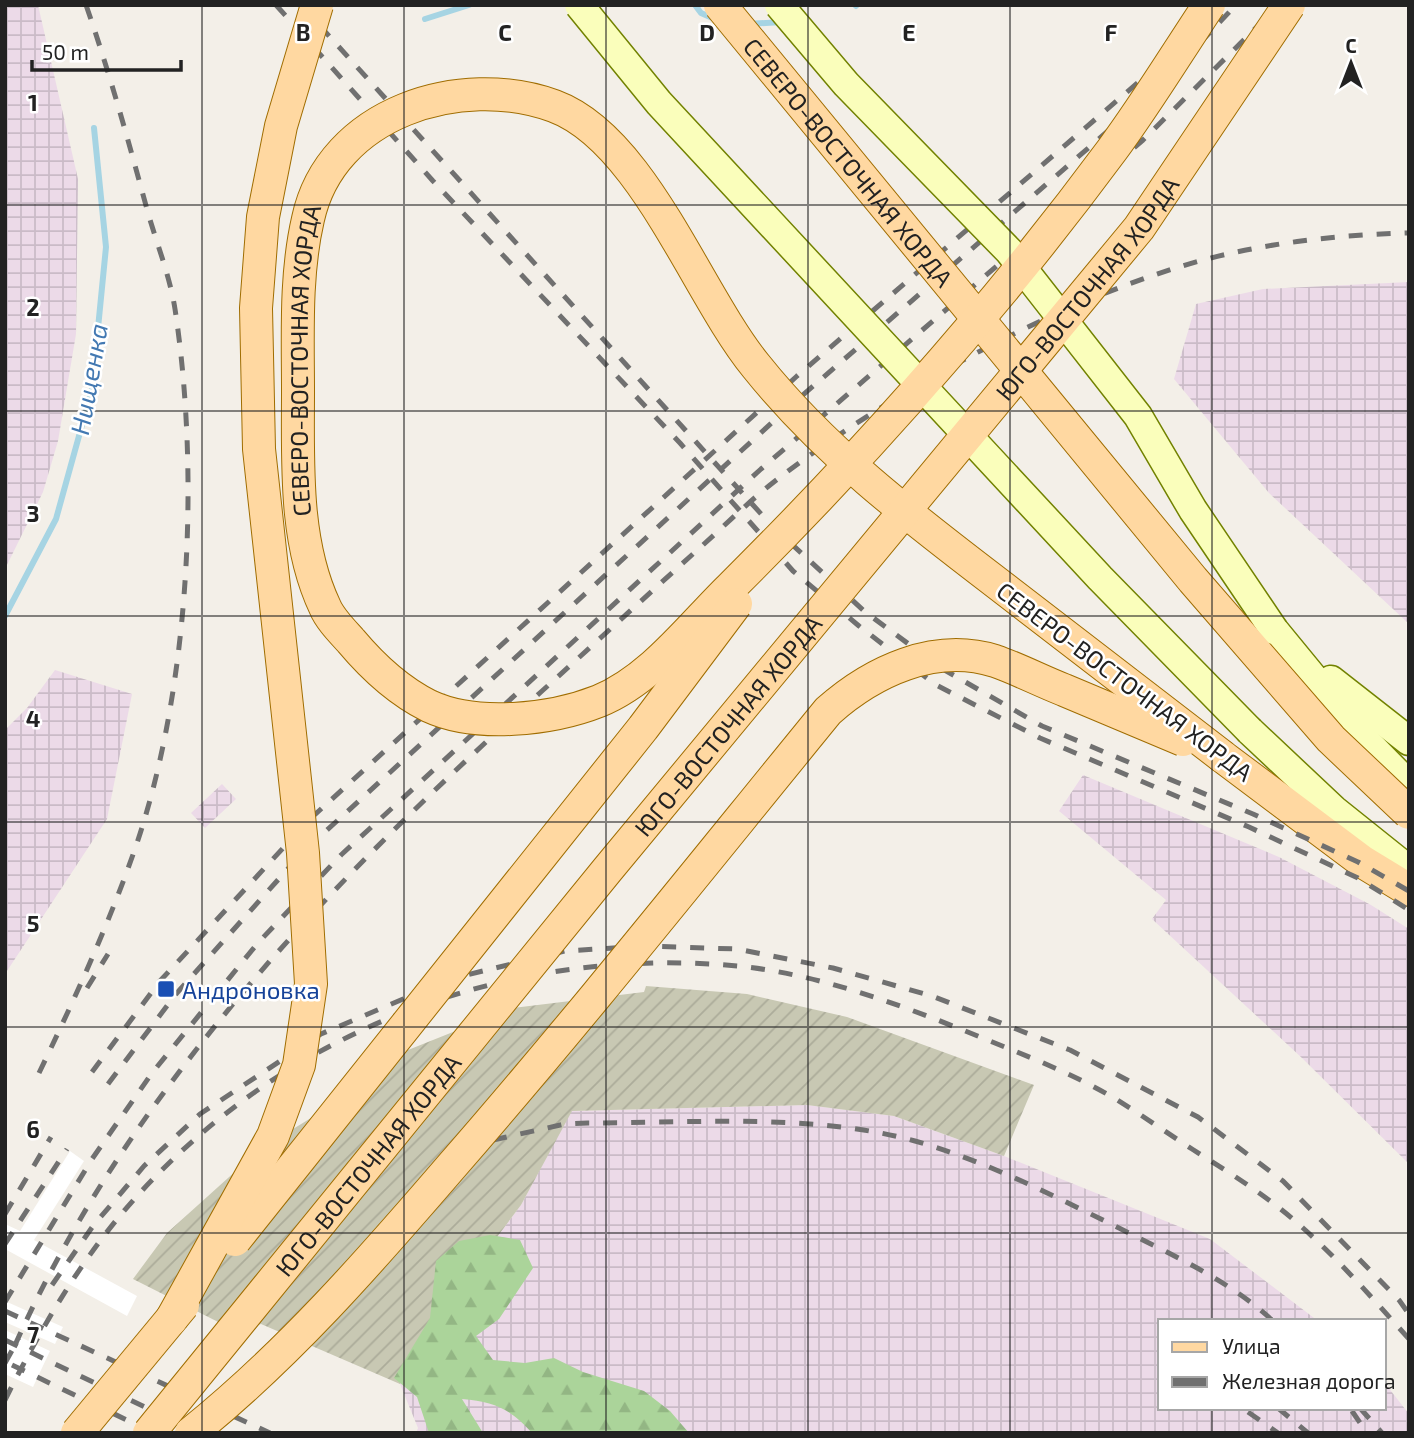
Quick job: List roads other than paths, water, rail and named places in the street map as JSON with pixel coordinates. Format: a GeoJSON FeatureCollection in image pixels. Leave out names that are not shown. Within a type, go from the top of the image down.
{"type":"FeatureCollection","features":[{"type":"Feature","properties":{"kind":"main road"},"geometry":{"type":"LineString","coordinates":[[171,1320],[273,1136],[299,1065],[311,984],[303,853],[259,449],[256,308],[263,217],[281,126],[317,5]]}},
{"type":"Feature","properties":{"kind":"main road"},"geometry":{"type":"LineString","coordinates":[[579,5],[659,103],[1100,578],[1250,732],[1334,810],[1409,870]]}},
{"type":"Feature","properties":{"kind":"main road","name":"СЕВЕРО-ВОСТОЧНАЯ ХОРДА"},"geometry":{"type":"LineString","coordinates":[[720,5],[1193,580],[1331,739],[1409,813]]}},
{"type":"Feature","properties":{"kind":"main road","name":"СЕВЕРО-ВОСТОЧНАЯ ХОРДА"},"geometry":{"type":"LineString","coordinates":[[779,5],[846,84],[1009,251],[1138,416],[1200,521],[1274,630],[1361,736],[1409,786]]}},
{"type":"Feature","properties":{"kind":"main road","name":"СЕВЕРО-ВОСТОЧНАЯ ХОРДА"},"geometry":{"type":"LineString","coordinates":[[1209,5],[1113,148],[994,299],[805,513],[649,668],[604,699],[550,715],[495,721],[432,708],[373,667],[326,611],[306,547],[298,467],[299,283],[309,211],[331,167],[363,134],[414,104],[462,94],[509,93],[562,109],[607,142],[643,186],[752,362],[813,431],[874,486],[949,546],[1363,862],[1409,890]]}},
{"type":"Feature","properties":{"kind":"main road","name":"ЮГО-ВОСТОЧНАЯ ХОРДА"},"geometry":{"type":"LineString","coordinates":[[149,1433],[608,869],[1139,228],[1289,5]]}},
{"type":"Feature","properties":{"kind":"main road"},"geometry":{"type":"LineString","coordinates":[[76,1433],[171,1320],[643,728],[805,513]]}},
{"type":"Feature","properties":{"kind":"main road"},"geometry":{"type":"LineString","coordinates":[[1274,630],[1345,692],[1409,741]]}},
{"type":"Feature","properties":{"kind":"main road"},"geometry":{"type":"LineString","coordinates":[[191,1433],[234,1398],[380,1249],[502,1109],[828,711],[854,688],[887,670],[922,659],[956,656],[993,661],[1223,757]]}},
{"type":"Feature","properties":{"kind":"waterway","name":"Нищенка"},"geometry":{"type":"LineString","coordinates":[[425,19],[469,5]]}},
{"type":"Feature","properties":{"kind":"waterway","name":"Нищенка"},"geometry":{"type":"LineString","coordinates":[[695,5],[701,13],[717,20]]}},
{"type":"Feature","properties":{"kind":"waterway","name":"Нищенка"},"geometry":{"type":"LineString","coordinates":[[747,24],[782,22]]}},
{"type":"Feature","properties":{"kind":"waterway","name":"Нищенка"},"geometry":{"type":"LineString","coordinates":[[5,616],[56,519],[92,389],[106,247],[94,128]]}},
{"type":"Feature","properties":{"kind":"railway"},"geometry":{"type":"LineString","coordinates":[[39,1073],[91,959],[137,843],[155,781],[169,716],[179,648],[185,578],[187,439],[183,373],[173,297],[86,5]]}},
{"type":"Feature","properties":{"kind":"railway"},"geometry":{"type":"LineString","coordinates":[[276,5],[433,181],[680,443],[793,571],[859,626],[936,685],[1040,738],[1249,827],[1358,878],[1409,910]]}},
{"type":"Feature","properties":{"kind":"railway"},"geometry":{"type":"LineString","coordinates":[[301,5],[772,526],[864,611],[941,668],[1042,726],[1253,814],[1358,862],[1409,891]]}},
{"type":"Feature","properties":{"kind":"railway"},"geometry":{"type":"LineString","coordinates":[[92,1072],[160,981],[310,819],[797,376],[1141,80],[1211,5]]}},
{"type":"Feature","properties":{"kind":"railway"},"geometry":{"type":"LineString","coordinates":[[108,1084],[176,994],[302,853],[789,407],[1153,92],[1236,5]]}},
{"type":"Feature","properties":{"kind":"railway"},"geometry":{"type":"LineString","coordinates":[[5,1302],[92,1159],[152,1073],[257,944],[341,855],[761,469],[1143,140],[1279,5]]}},
{"type":"Feature","properties":{"kind":"railway"},"geometry":{"type":"LineString","coordinates":[[15,1345],[62,1250],[117,1160],[178,1074],[244,991],[314,912],[464,762],[770,485],[814,452],[913,388],[1019,331],[1073,306],[1179,267],[1235,252],[1322,239],[1409,233]]}},
{"type":"Feature","properties":{"kind":"railway"},"geometry":{"type":"LineString","coordinates":[[52,1285],[93,1226],[144,1166],[200,1114],[321,1034],[450,979],[565,951],[645,946],[737,949],[833,968],[932,996],[1070,1050],[1198,1117],[1283,1181],[1399,1300],[1409,1314]]}},
{"type":"Feature","properties":{"kind":"railway"},"geometry":{"type":"LineString","coordinates":[[87,988],[108,954]]}},
{"type":"Feature","properties":{"kind":"railway"},"geometry":{"type":"LineString","coordinates":[[5,1400],[72,1281],[133,1200],[217,1121],[282,1074],[351,1035],[424,1005],[500,982],[578,968],[658,963],[738,966],[770,970],[835,985],[929,1017],[1037,1060],[1084,1082],[1134,1110],[1277,1206],[1331,1254],[1409,1339]]}},
{"type":"Feature","properties":{"kind":"railway"},"geometry":{"type":"LineString","coordinates":[[493,1140],[565,1124],[588,1123],[795,1123],[876,1132],[915,1141],[968,1159],[1070,1204],[1199,1269],[1238,1293],[1271,1319]]}},
{"type":"Feature","properties":{"kind":"railway"},"geometry":{"type":"LineString","coordinates":[[5,1214],[51,1137]]}},
{"type":"Feature","properties":{"kind":"railway"},"geometry":{"type":"LineString","coordinates":[[5,1244],[67,1149]]}},
{"type":"Feature","properties":{"kind":"railway"},"geometry":{"type":"LineString","coordinates":[[5,1311],[270,1433]]}},
{"type":"Feature","properties":{"kind":"railway"},"geometry":{"type":"LineString","coordinates":[[5,1363],[19,1338]]}},
{"type":"Feature","properties":{"kind":"railway"},"geometry":{"type":"LineString","coordinates":[[5,1340],[199,1433]]}},
{"type":"Feature","properties":{"kind":"railway"},"geometry":{"type":"LineString","coordinates":[[12,1365],[154,1433]]}},
{"type":"Feature","properties":{"kind":"railway"},"geometry":{"type":"LineString","coordinates":[[1280,1410],[1308,1433]]}},
{"type":"Feature","properties":{"kind":"railway"},"geometry":{"type":"LineString","coordinates":[[1362,1410],[1382,1433]]}},
{"type":"Feature","properties":{"kind":"railway"},"geometry":{"type":"LineString","coordinates":[[1352,1411],[1367,1433]]}},
{"type":"Feature","properties":{"kind":"railway"},"geometry":{"type":"LineString","coordinates":[[1248,1412],[1278,1433]]}},
{"type":"Feature","properties":{"kind":"place","name":"Андроновка"},"geometry":{"type":"Point","coordinates":[166,989]}}]}
